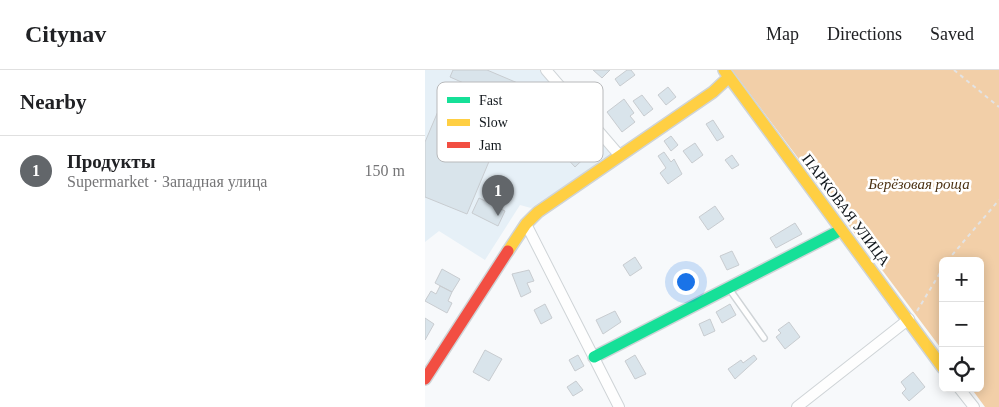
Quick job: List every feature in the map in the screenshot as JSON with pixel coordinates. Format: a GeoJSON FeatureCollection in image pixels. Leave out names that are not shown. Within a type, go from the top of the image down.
{"type":"FeatureCollection","features":[{"type":"Feature","properties":{"kind":"street"},"geometry":{"type":"LineString","coordinates":[[546,70],[556,82]]}},
{"type":"Feature","properties":{"kind":"street"},"geometry":{"type":"LineString","coordinates":[[425,379],[526,224],[539,212],[713,92],[726,74]]}},
{"type":"Feature","properties":{"kind":"street","name":"ПАРКОВАЯ УЛИЦА"},"geometry":{"type":"LineString","coordinates":[[726,74],[909,319],[939,362]]}},
{"type":"Feature","properties":{"kind":"street"},"geometry":{"type":"LineString","coordinates":[[603,136],[620,156]]}},
{"type":"Feature","properties":{"kind":"street"},"geometry":{"type":"LineString","coordinates":[[526,224],[619,407]]}},
{"type":"Feature","properties":{"kind":"street"},"geometry":{"type":"LineString","coordinates":[[594,357],[841,230]]}},
{"type":"Feature","properties":{"kind":"street"},"geometry":{"type":"LineString","coordinates":[[797,407],[909,319]]}},
{"type":"Feature","properties":{"kind":"street"},"geometry":{"type":"LineString","coordinates":[[962,392],[974,407]]}},
{"type":"Feature","properties":{"kind":"lane"},"geometry":{"type":"LineString","coordinates":[[729,287],[764,338]]}},
{"type":"Feature","properties":{"kind":"path"},"geometry":{"type":"LineString","coordinates":[[954,70],[999,107]]}},
{"type":"Feature","properties":{"kind":"path"},"geometry":{"type":"LineString","coordinates":[[950,257],[999,200]]}},
{"type":"Feature","properties":{"kind":"path"},"geometry":{"type":"LineString","coordinates":[[909,319],[918,310],[939,275]]}},
{"type":"Feature","properties":{"kind":"shaded area"},"geometry":{"type":"Polygon","coordinates":[[[425,70],[541,70],[551,82],[437,82],[437,162],[600,162],[531,208],[520,205],[485,260],[439,231],[425,242],[425,70]]]}},
{"type":"Feature","properties":{"kind":"shaded area"},"geometry":{"type":"Polygon","coordinates":[[[603,145],[611,155],[603,160],[603,145]]]}},
{"type":"Feature","properties":{"kind":"green space","name":"Берёзовая роща"},"geometry":{"type":"Polygon","coordinates":[[[732,70],[999,70],[999,407],[985,407],[974,392],[984,392],[984,257],[939,257],[939,346],[732,70]]]}},
{"type":"Feature","properties":{"kind":"building"},"geometry":{"type":"Polygon","coordinates":[[[453,70],[487,70],[515,82],[461,82],[450,77],[453,70]]]}},
{"type":"Feature","properties":{"kind":"building"},"geometry":{"type":"Polygon","coordinates":[[[593,70],[610,70],[602,78],[593,70]]]}},
{"type":"Feature","properties":{"kind":"building"},"geometry":{"type":"Polygon","coordinates":[[[627,70],[631,70],[635,75],[620,86],[615,79],[627,70]]]}},
{"type":"Feature","properties":{"kind":"building"},"geometry":{"type":"Polygon","coordinates":[[[668,87],[676,97],[666,105],[658,95],[668,87]]]}},
{"type":"Feature","properties":{"kind":"building"},"geometry":{"type":"Polygon","coordinates":[[[642,95],[653,109],[644,116],[633,101],[642,95]]]}},
{"type":"Feature","properties":{"kind":"building"},"geometry":{"type":"Polygon","coordinates":[[[624,99],[634,113],[630,116],[635,122],[622,132],[607,112],[624,99]]]}},
{"type":"Feature","properties":{"kind":"building"},"geometry":{"type":"Polygon","coordinates":[[[437,114],[437,162],[489,162],[467,214],[425,197],[425,142],[437,114]]]}},
{"type":"Feature","properties":{"kind":"building"},"geometry":{"type":"Polygon","coordinates":[[[713,120],[724,137],[717,141],[706,124],[713,120]]]}},
{"type":"Feature","properties":{"kind":"building"},"geometry":{"type":"Polygon","coordinates":[[[671,136],[678,145],[671,151],[664,141],[671,136]]]}},
{"type":"Feature","properties":{"kind":"building"},"geometry":{"type":"Polygon","coordinates":[[[695,143],[703,155],[692,163],[683,151],[695,143]]]}},
{"type":"Feature","properties":{"kind":"building"},"geometry":{"type":"Polygon","coordinates":[[[664,152],[671,162],[674,159],[682,174],[668,184],[660,173],[666,168],[658,156],[664,152]]]}},
{"type":"Feature","properties":{"kind":"building"},"geometry":{"type":"Polygon","coordinates":[[[732,155],[739,165],[732,169],[725,160],[732,155]]]}},
{"type":"Feature","properties":{"kind":"building"},"geometry":{"type":"Polygon","coordinates":[[[570,162],[580,162],[575,167],[570,162]]]}},
{"type":"Feature","properties":{"kind":"building"},"geometry":{"type":"Polygon","coordinates":[[[479,198],[505,211],[498,226],[472,213],[479,198]]]}},
{"type":"Feature","properties":{"kind":"building"},"geometry":{"type":"Polygon","coordinates":[[[715,206],[724,219],[708,230],[699,217],[715,206]]]}},
{"type":"Feature","properties":{"kind":"building"},"geometry":{"type":"Polygon","coordinates":[[[795,223],[802,234],[776,248],[770,238],[795,223]]]}},
{"type":"Feature","properties":{"kind":"building"},"geometry":{"type":"Polygon","coordinates":[[[732,251],[739,265],[727,270],[720,256],[732,251]]]}},
{"type":"Feature","properties":{"kind":"building"},"geometry":{"type":"Polygon","coordinates":[[[635,257],[642,268],[630,276],[623,265],[635,257]]]}},
{"type":"Feature","properties":{"kind":"building"},"geometry":{"type":"Polygon","coordinates":[[[442,269],[460,279],[452,292],[435,283],[442,269]]]}},
{"type":"Feature","properties":{"kind":"building"},"geometry":{"type":"Polygon","coordinates":[[[529,270],[534,281],[527,283],[531,292],[521,297],[512,274],[529,270]]]}},
{"type":"Feature","properties":{"kind":"building"},"geometry":{"type":"Polygon","coordinates":[[[440,286],[452,292],[448,301],[452,303],[447,313],[425,301],[431,291],[436,294],[440,286]]]}},
{"type":"Feature","properties":{"kind":"building"},"geometry":{"type":"Polygon","coordinates":[[[545,304],[552,318],[541,324],[534,310],[545,304]]]}},
{"type":"Feature","properties":{"kind":"building"},"geometry":{"type":"Polygon","coordinates":[[[730,304],[736,315],[722,323],[716,312],[730,304]]]}},
{"type":"Feature","properties":{"kind":"building"},"geometry":{"type":"Polygon","coordinates":[[[615,311],[621,322],[603,334],[596,320],[615,311]]]}},
{"type":"Feature","properties":{"kind":"building"},"geometry":{"type":"Polygon","coordinates":[[[425,318],[434,324],[425,340],[425,318]]]}},
{"type":"Feature","properties":{"kind":"building"},"geometry":{"type":"Polygon","coordinates":[[[710,319],[715,331],[704,336],[699,324],[710,319]]]}},
{"type":"Feature","properties":{"kind":"building"},"geometry":{"type":"Polygon","coordinates":[[[789,322],[800,337],[785,349],[776,337],[781,333],[778,330],[789,322]]]}},
{"type":"Feature","properties":{"kind":"building"},"geometry":{"type":"Polygon","coordinates":[[[485,350],[502,359],[489,381],[473,372],[485,350]]]}},
{"type":"Feature","properties":{"kind":"building"},"geometry":{"type":"Polygon","coordinates":[[[578,355],[584,366],[575,371],[569,360],[578,355]]]}},
{"type":"Feature","properties":{"kind":"building"},"geometry":{"type":"Polygon","coordinates":[[[635,355],[646,374],[635,379],[625,361],[635,355]]]}},
{"type":"Feature","properties":{"kind":"building"},"geometry":{"type":"Polygon","coordinates":[[[754,355],[757,359],[735,379],[728,369],[741,360],[743,363],[754,355]]]}},
{"type":"Feature","properties":{"kind":"building"},"geometry":{"type":"Polygon","coordinates":[[[913,372],[925,387],[909,401],[902,393],[906,389],[901,382],[913,372]]]}},
{"type":"Feature","properties":{"kind":"building"},"geometry":{"type":"Polygon","coordinates":[[[576,381],[583,390],[573,396],[567,387],[576,381]]]}},
{"type":"Feature","properties":{"kind":"traffic: fast"},"geometry":{"type":"LineString","coordinates":[[594,357],[841,230]]}},
{"type":"Feature","properties":{"kind":"traffic: slow"},"geometry":{"type":"LineString","coordinates":[[724,70],[939,363]]}},
{"type":"Feature","properties":{"kind":"traffic: slow"},"geometry":{"type":"LineString","coordinates":[[508,251],[526,224],[538,212],[713,92],[729,77]]}},
{"type":"Feature","properties":{"kind":"traffic: jam"},"geometry":{"type":"LineString","coordinates":[[425,379],[508,251]]}},
{"type":"Feature","properties":{"kind":"place","name":"Продукты"},"geometry":{"type":"Point","coordinates":[498,216]}}]}
